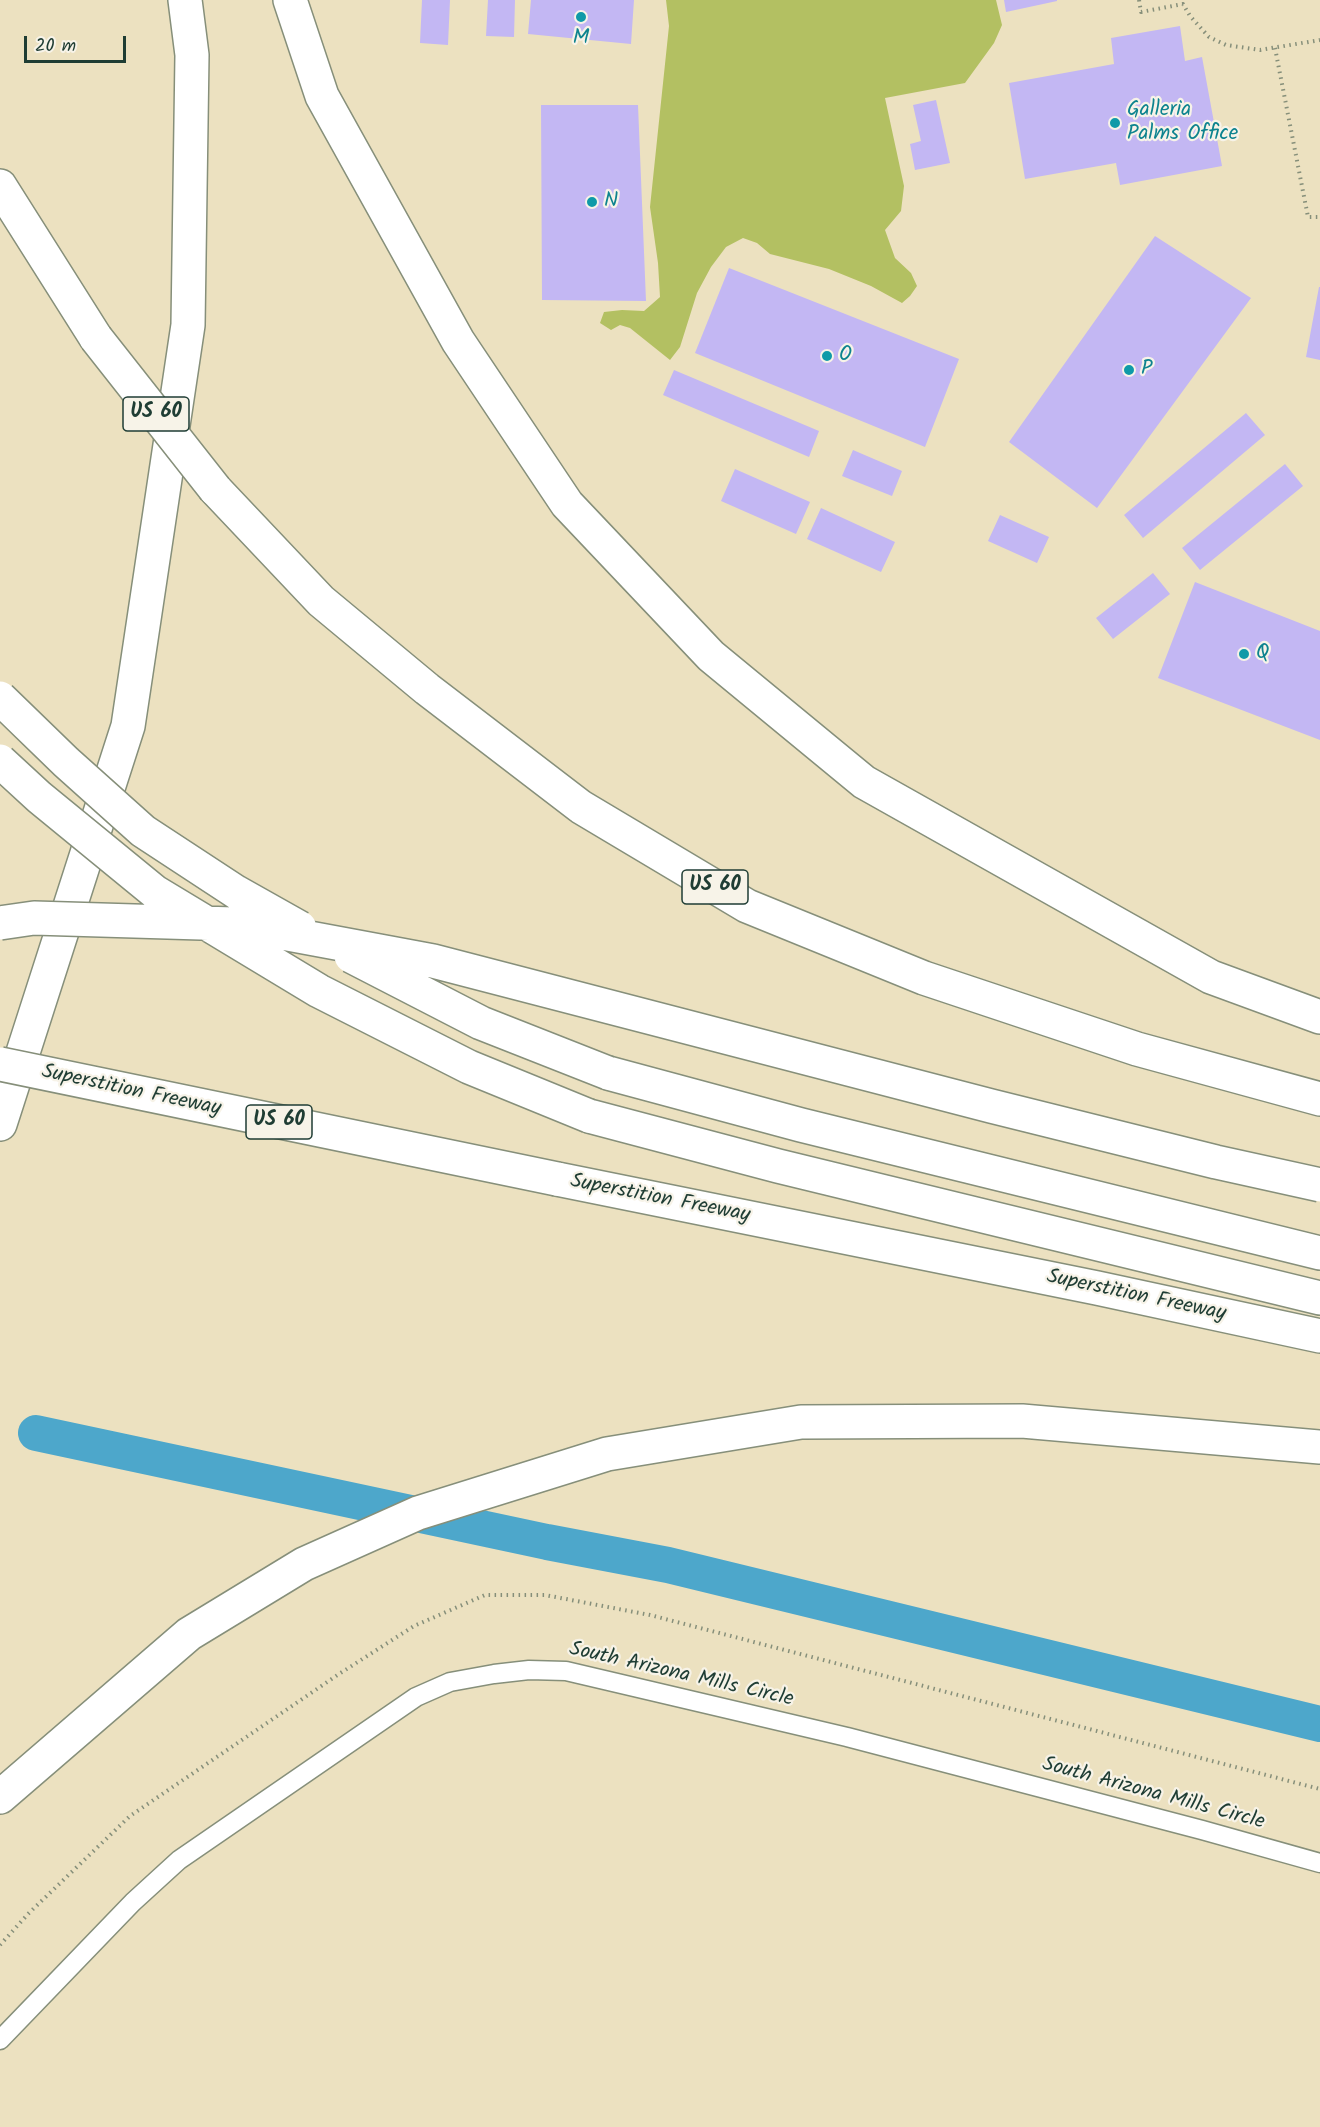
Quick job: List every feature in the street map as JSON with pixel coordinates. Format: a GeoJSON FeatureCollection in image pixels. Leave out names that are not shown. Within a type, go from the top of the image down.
{"type":"FeatureCollection","features":[{"type":"Feature","properties":{"kind":"highway"},"geometry":{"type":"LineString","coordinates":[[0,1124],[5,1078],[128,726],[188,325],[192,55],[185,0]]}},
{"type":"Feature","properties":{"kind":"highway"},"geometry":{"type":"LineString","coordinates":[[290,0],[322,96],[458,341],[567,504],[711,656],[864,782],[1211,977],[1320,1017]]}},
{"type":"Feature","properties":{"kind":"highway","name":"US 60"},"geometry":{"type":"LineString","coordinates":[[0,186],[96,338],[215,489],[321,601],[427,688],[581,807],[747,906],[924,978],[1137,1049],[1320,1099]]}},
{"type":"Feature","properties":{"kind":"highway"},"geometry":{"type":"LineString","coordinates":[[0,698],[66,762],[143,831],[236,892],[370,966],[481,1023],[608,1073],[801,1125],[1320,1253]]}},
{"type":"Feature","properties":{"kind":"highway"},"geometry":{"type":"LineString","coordinates":[[0,761],[39,797],[146,885],[176,905],[329,996],[470,1067],[589,1116],[778,1166],[1320,1298]]}},
{"type":"Feature","properties":{"kind":"highway"},"geometry":{"type":"LineString","coordinates":[[0,923],[34,918],[234,924],[433,961],[1025,1114],[1216,1162],[1320,1185]]}},
{"type":"Feature","properties":{"kind":"highway","name":"Superstition Freeway"},"geometry":{"type":"LineString","coordinates":[[5,1078],[557,1179],[1097,1288],[1320,1336]]}},
{"type":"Feature","properties":{"kind":"highway"},"geometry":{"type":"LineString","coordinates":[[0,1797],[189,1634],[304,1564],[418,1513],[607,1454],[801,1422],[1022,1421],[1320,1447]]}},
{"type":"Feature","properties":{"kind":"lane","name":"South Arizona Mills Circle"},"geometry":{"type":"LineString","coordinates":[[0,2040],[133,1902],[179,1860],[416,1697],[450,1682],[494,1674],[529,1670],[566,1671],[847,1737],[1320,1863]]}},
{"type":"Feature","properties":{"kind":"path"},"geometry":{"type":"LineString","coordinates":[[1139,0],[1141,12],[1183,4],[1190,16],[1209,37],[1226,45],[1260,50],[1320,40]]}},
{"type":"Feature","properties":{"kind":"path"},"geometry":{"type":"LineString","coordinates":[[1275,48],[1308,217],[1320,218]]}},
{"type":"Feature","properties":{"kind":"green space"},"geometry":{"type":"Polygon","coordinates":[[[666,0],[996,0],[1002,25],[994,43],[965,83],[885,98],[904,186],[901,211],[885,230],[895,258],[911,273],[917,286],[902,303],[871,286],[829,269],[770,254],[757,243],[743,238],[726,247],[711,267],[697,293],[680,347],[670,360],[630,328],[620,325],[611,330],[600,323],[604,312],[644,311],[660,297],[650,207],[669,26],[666,0]]]}},
{"type":"Feature","properties":{"kind":"building"},"geometry":{"type":"Polygon","coordinates":[[[422,0],[450,0],[448,45],[420,43],[422,0]]]}},
{"type":"Feature","properties":{"kind":"building"},"geometry":{"type":"Polygon","coordinates":[[[488,0],[515,0],[514,37],[486,36],[488,0]]]}},
{"type":"Feature","properties":{"kind":"building","name":"M"},"geometry":{"type":"Polygon","coordinates":[[[531,0],[634,0],[631,44],[528,34],[531,0]]]}},
{"type":"Feature","properties":{"kind":"building"},"geometry":{"type":"Polygon","coordinates":[[[1004,0],[1057,0],[1057,1],[1006,12],[1004,0]]]}},
{"type":"Feature","properties":{"kind":"building","name":"Galleria Palms Office"},"geometry":{"type":"Polygon","coordinates":[[[1180,26],[1185,61],[1202,57],[1222,166],[1120,185],[1116,163],[1025,179],[1009,83],[1114,64],[1111,38],[1180,26]]]}},
{"type":"Feature","properties":{"kind":"building"},"geometry":{"type":"Polygon","coordinates":[[[936,100],[950,163],[915,170],[910,144],[921,141],[913,105],[936,100]]]}},
{"type":"Feature","properties":{"kind":"building","name":"N"},"geometry":{"type":"Polygon","coordinates":[[[541,105],[638,105],[646,301],[542,300],[541,105]]]}},
{"type":"Feature","properties":{"kind":"building","name":"P"},"geometry":{"type":"Polygon","coordinates":[[[1155,236],[1251,298],[1097,508],[1009,442],[1155,236]]]}},
{"type":"Feature","properties":{"kind":"building","name":"O"},"geometry":{"type":"Polygon","coordinates":[[[729,268],[959,359],[925,447],[695,353],[729,268]]]}},
{"type":"Feature","properties":{"kind":"building"},"geometry":{"type":"Polygon","coordinates":[[[1320,287],[1320,360],[1306,357],[1320,287]]]}},
{"type":"Feature","properties":{"kind":"building"},"geometry":{"type":"Polygon","coordinates":[[[674,370],[819,431],[809,457],[663,395],[674,370]]]}},
{"type":"Feature","properties":{"kind":"building"},"geometry":{"type":"Polygon","coordinates":[[[1246,413],[1265,435],[1143,538],[1124,515],[1246,413]]]}},
{"type":"Feature","properties":{"kind":"building"},"geometry":{"type":"Polygon","coordinates":[[[853,450],[902,471],[892,496],[842,476],[853,450]]]}},
{"type":"Feature","properties":{"kind":"building"},"geometry":{"type":"Polygon","coordinates":[[[1285,464],[1303,486],[1200,570],[1182,548],[1285,464]]]}},
{"type":"Feature","properties":{"kind":"building"},"geometry":{"type":"Polygon","coordinates":[[[735,469],[810,502],[796,534],[721,501],[735,469]]]}},
{"type":"Feature","properties":{"kind":"building"},"geometry":{"type":"Polygon","coordinates":[[[821,508],[895,542],[881,572],[807,539],[821,508]]]}},
{"type":"Feature","properties":{"kind":"building"},"geometry":{"type":"Polygon","coordinates":[[[1000,515],[1049,537],[1037,563],[988,541],[1000,515]]]}},
{"type":"Feature","properties":{"kind":"building"},"geometry":{"type":"Polygon","coordinates":[[[1153,573],[1170,594],[1113,639],[1096,618],[1153,573]]]}},
{"type":"Feature","properties":{"kind":"building","name":"Q"},"geometry":{"type":"Polygon","coordinates":[[[1195,582],[1320,631],[1320,740],[1158,678],[1195,582]]]}},
{"type":"Feature","properties":{"kind":"waterway"},"geometry":{"type":"LineString","coordinates":[[36,1433],[547,1542],[668,1565],[1320,1724]]}},
{"type":"Feature","properties":{"kind":"place","name":"M"},"geometry":{"type":"Point","coordinates":[581,17]}},
{"type":"Feature","properties":{"kind":"place","name":"Galleria Palms Office"},"geometry":{"type":"Point","coordinates":[1115,123]}},
{"type":"Feature","properties":{"kind":"place","name":"N"},"geometry":{"type":"Point","coordinates":[592,202]}},
{"type":"Feature","properties":{"kind":"place","name":"O"},"geometry":{"type":"Point","coordinates":[827,356]}},
{"type":"Feature","properties":{"kind":"place","name":"P"},"geometry":{"type":"Point","coordinates":[1129,370]}},
{"type":"Feature","properties":{"kind":"place","name":"Q"},"geometry":{"type":"Point","coordinates":[1244,654]}}]}
